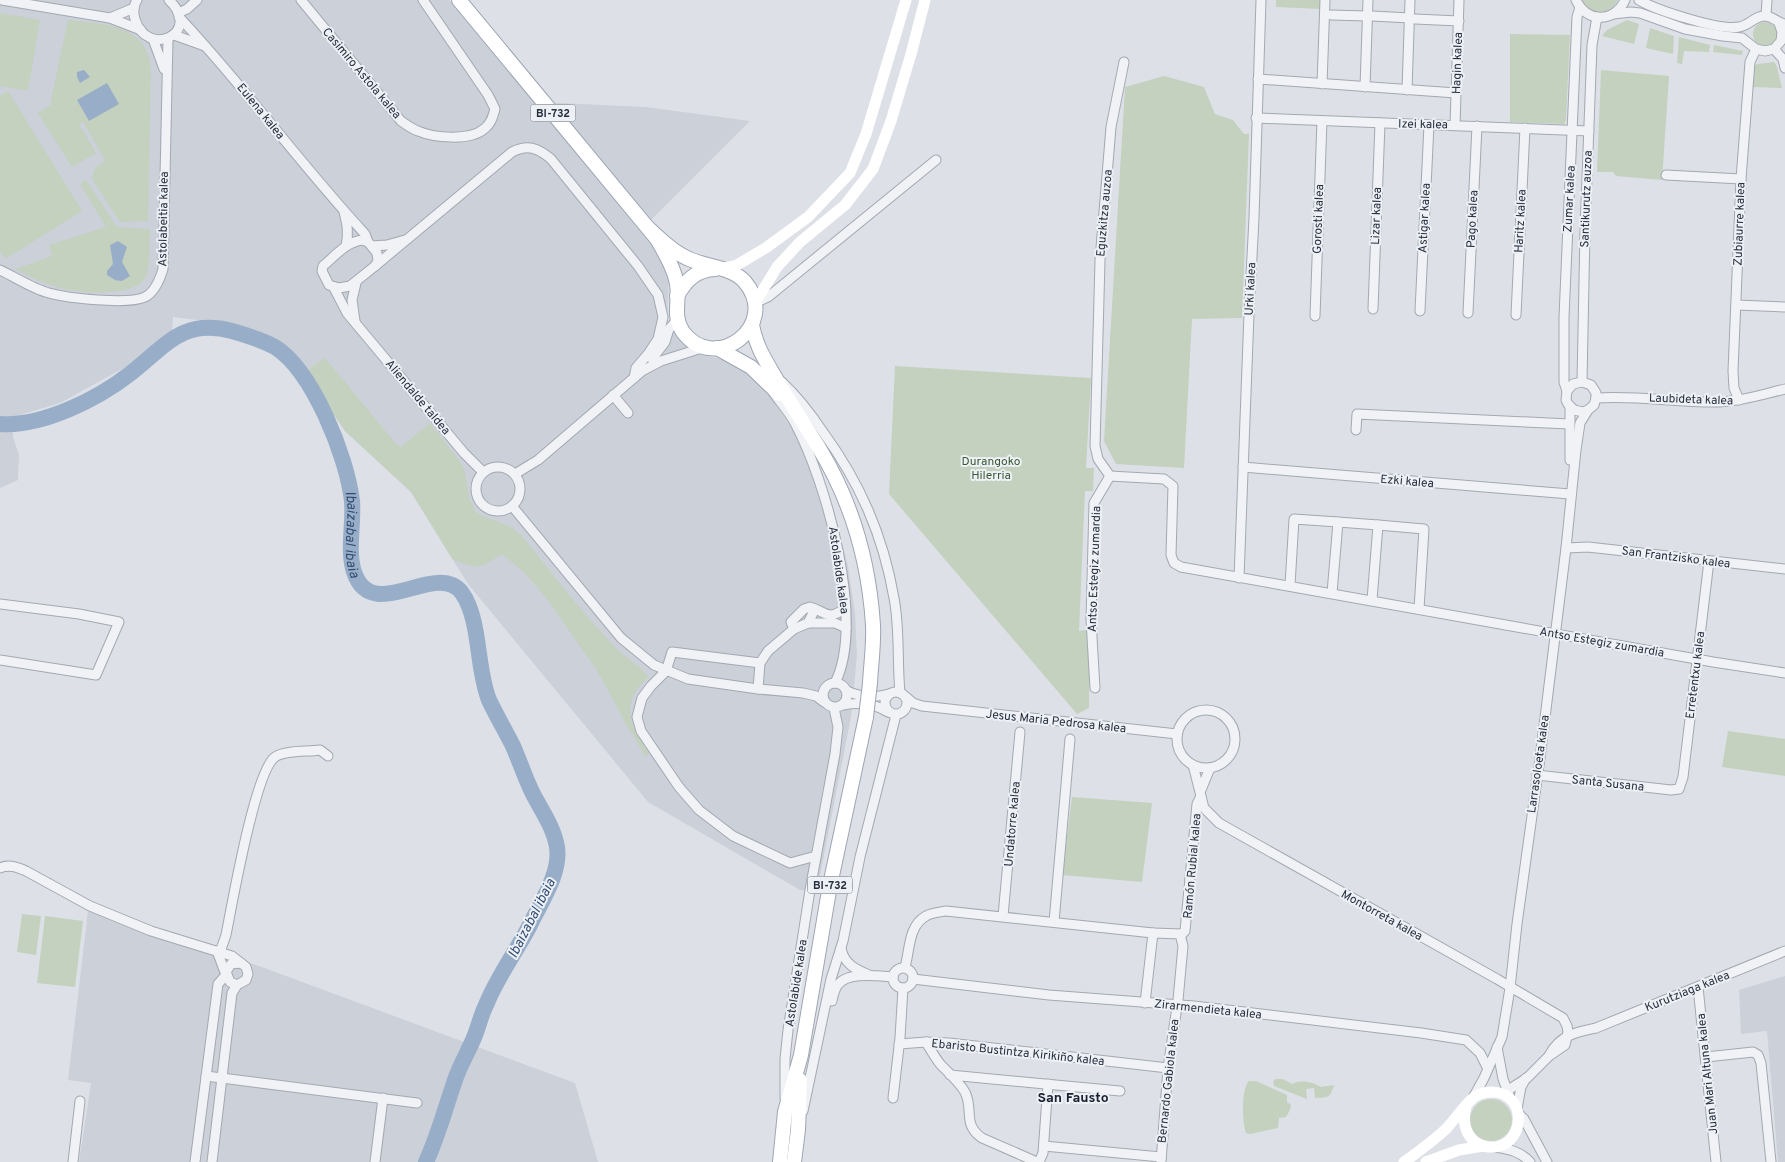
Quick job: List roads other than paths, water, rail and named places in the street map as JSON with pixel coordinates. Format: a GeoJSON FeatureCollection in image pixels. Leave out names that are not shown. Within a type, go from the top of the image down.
{"type":"FeatureCollection","features":[{"type":"Feature","properties":{"kind":"main road","name":"BI-732"},"geometry":{"type":"LineString","coordinates":[[459,0],[657,239],[671,266],[677,284],[675,308],[677,320],[683,332],[692,341],[711,348],[769,377]]}},
{"type":"Feature","properties":{"kind":"main road"},"geometry":{"type":"LineString","coordinates":[[677,296],[684,284],[694,275],[706,270],[737,265],[767,247],[801,222],[850,173],[866,134],[906,0]]}},
{"type":"Feature","properties":{"kind":"main road"},"geometry":{"type":"LineString","coordinates":[[755,303],[777,267],[800,242],[845,205],[873,169],[894,111],[925,0]]}},
{"type":"Feature","properties":{"kind":"main road","name":"BI-732"},"geometry":{"type":"LineString","coordinates":[[647,227],[673,250],[688,258],[704,265],[733,272],[744,280],[751,291],[755,303],[752,325],[769,377],[790,404],[820,450],[840,487],[858,536],[869,586],[873,627],[866,717],[828,893],[801,1055],[785,1112],[780,1162]]}},
{"type":"Feature","properties":{"kind":"main road"},"geometry":{"type":"LineString","coordinates":[[711,348],[728,346],[738,342],[752,325]]}},
{"type":"Feature","properties":{"kind":"main road","name":"BI-732"},"geometry":{"type":"LineString","coordinates":[[794,1162],[798,1130],[801,1055]]}},
{"type":"Feature","properties":{"kind":"main road"},"geometry":{"type":"LineString","coordinates":[[1404,1162],[1445,1129],[1480,1094],[1488,1092],[1506,1094],[1518,1112],[1519,1123],[1516,1131],[1504,1144],[1496,1147],[1483,1146],[1459,1150],[1426,1162]]}},
{"type":"Feature","properties":{"kind":"main road"},"geometry":{"type":"LineString","coordinates":[[1470,1102],[1463,1116],[1464,1126],[1474,1142],[1483,1146]]}},
{"type":"Feature","properties":{"kind":"street"},"geometry":{"type":"LineString","coordinates":[[2,0],[110,18],[141,30],[153,39],[161,40],[171,37]]}},
{"type":"Feature","properties":{"kind":"street","name":"Casimiro Astola kalea"},"geometry":{"type":"LineString","coordinates":[[301,0],[401,121],[412,129],[429,134],[462,137],[476,134],[485,129],[493,118],[495,109],[488,95],[423,0]]}},
{"type":"Feature","properties":{"kind":"street","name":"Urki kalea"},"geometry":{"type":"LineString","coordinates":[[1239,578],[1261,0]]}},
{"type":"Feature","properties":{"kind":"street"},"geometry":{"type":"LineString","coordinates":[[1322,84],[1325,0]]}},
{"type":"Feature","properties":{"kind":"street"},"geometry":{"type":"LineString","coordinates":[[1365,87],[1370,16],[1368,0]]}},
{"type":"Feature","properties":{"kind":"street"},"geometry":{"type":"LineString","coordinates":[[1407,90],[1412,18],[1410,0]]}},
{"type":"Feature","properties":{"kind":"street","name":"Hagin kalea"},"geometry":{"type":"LineString","coordinates":[[1455,125],[1460,0]]}},
{"type":"Feature","properties":{"kind":"street"},"geometry":{"type":"LineString","coordinates":[[1614,14],[1625,0]]}},
{"type":"Feature","properties":{"kind":"street"},"geometry":{"type":"LineString","coordinates":[[1575,2],[1590,16],[1597,18],[1631,12],[1640,13],[1685,29],[1742,38],[1752,46],[1765,51],[1774,48],[1783,40],[1782,23],[1766,16],[1757,17],[1750,24],[1739,28],[1686,18],[1639,0]]}},
{"type":"Feature","properties":{"kind":"street"},"geometry":{"type":"LineString","coordinates":[[1766,16],[1767,0]]}},
{"type":"Feature","properties":{"kind":"street"},"geometry":{"type":"LineString","coordinates":[[171,2],[184,4],[196,1]]}},
{"type":"Feature","properties":{"kind":"street"},"geometry":{"type":"LineString","coordinates":[[178,15],[196,1]]}},
{"type":"Feature","properties":{"kind":"street","name":"Eulena kalea"},"geometry":{"type":"LineString","coordinates":[[171,2],[178,15],[343,209]]}},
{"type":"Feature","properties":{"kind":"street","name":"Zumar kalea"},"geometry":{"type":"LineString","coordinates":[[1567,391],[1564,382],[1564,317],[1576,17],[1575,2]]}},
{"type":"Feature","properties":{"kind":"street"},"geometry":{"type":"LineString","coordinates":[[110,18],[135,4],[136,23],[141,30]]}},
{"type":"Feature","properties":{"kind":"street","name":"Astolabeitia kalea"},"geometry":{"type":"LineString","coordinates":[[0,270],[48,293],[86,299],[118,301],[145,297],[158,284],[163,269],[166,74],[171,37],[180,24],[178,15]]}},
{"type":"Feature","properties":{"kind":"street"},"geometry":{"type":"LineString","coordinates":[[1331,15],[1459,21]]}},
{"type":"Feature","properties":{"kind":"street","name":"Santikurutz auzoa"},"geometry":{"type":"LineString","coordinates":[[1582,382],[1592,45],[1597,18]]}},
{"type":"Feature","properties":{"kind":"street"},"geometry":{"type":"LineString","coordinates":[[1750,24],[1747,33],[1752,46]]}},
{"type":"Feature","properties":{"kind":"street","name":"Eulena kalea"},"geometry":{"type":"LineString","coordinates":[[171,37],[208,48]]}},
{"type":"Feature","properties":{"kind":"street","name":"Astolabeitia kalea"},"geometry":{"type":"LineString","coordinates":[[153,39],[166,74]]}},
{"type":"Feature","properties":{"kind":"street","name":"Zubiaurre kalea"},"geometry":{"type":"LineString","coordinates":[[1739,400],[1734,388],[1733,371],[1741,179],[1752,46]]}},
{"type":"Feature","properties":{"kind":"street"},"geometry":{"type":"LineString","coordinates":[[1774,48],[1783,59],[1785,68]]}},
{"type":"Feature","properties":{"kind":"street","name":"Eguzkitza auzoa"},"geometry":{"type":"LineString","coordinates":[[1110,476],[1098,459],[1095,446],[1096,366],[1100,260],[1111,127],[1124,62]]}},
{"type":"Feature","properties":{"kind":"street"},"geometry":{"type":"LineString","coordinates":[[1258,79],[1456,93]]}},
{"type":"Feature","properties":{"kind":"street","name":"Izei kalea"},"geometry":{"type":"LineString","coordinates":[[1256,118],[1589,131]]}},
{"type":"Feature","properties":{"kind":"street","name":"Gorosti kalea"},"geometry":{"type":"LineString","coordinates":[[1315,316],[1322,121]]}},
{"type":"Feature","properties":{"kind":"street","name":"Lizar kalea"},"geometry":{"type":"LineString","coordinates":[[1373,309],[1380,123]]}},
{"type":"Feature","properties":{"kind":"street","name":"Astigar kalea"},"geometry":{"type":"LineString","coordinates":[[1420,311],[1429,125]]}},
{"type":"Feature","properties":{"kind":"street","name":"Pago kalea"},"geometry":{"type":"LineString","coordinates":[[1468,313],[1477,126]]}},
{"type":"Feature","properties":{"kind":"street","name":"Haritz kalea"},"geometry":{"type":"LineString","coordinates":[[1516,315],[1524,128]]}},
{"type":"Feature","properties":{"kind":"street"},"geometry":{"type":"LineString","coordinates":[[334,288],[344,288],[356,283],[512,152],[530,147],[551,159],[638,266],[658,294],[663,317],[658,339],[636,368],[634,378]]}},
{"type":"Feature","properties":{"kind":"street"},"geometry":{"type":"LineString","coordinates":[[755,303],[768,297],[936,160]]}},
{"type":"Feature","properties":{"kind":"street"},"geometry":{"type":"LineString","coordinates":[[1666,175],[1741,179]]}},
{"type":"Feature","properties":{"kind":"street"},"geometry":{"type":"LineString","coordinates":[[343,209],[365,234],[378,257],[375,266]]}},
{"type":"Feature","properties":{"kind":"street"},"geometry":{"type":"LineString","coordinates":[[343,209],[348,226],[346,246]]}},
{"type":"Feature","properties":{"kind":"street"},"geometry":{"type":"LineString","coordinates":[[346,246],[357,240],[370,244],[397,243],[407,239]]}},
{"type":"Feature","properties":{"kind":"street","name":"Aliendalde taldea"},"geometry":{"type":"LineString","coordinates":[[346,246],[322,268],[329,285],[334,288],[347,313],[464,453],[483,472]]}},
{"type":"Feature","properties":{"kind":"street"},"geometry":{"type":"LineString","coordinates":[[355,321],[352,300],[356,283]]}},
{"type":"Feature","properties":{"kind":"street"},"geometry":{"type":"LineString","coordinates":[[1736,305],[1785,307]]}},
{"type":"Feature","properties":{"kind":"street"},"geometry":{"type":"LineString","coordinates":[[515,474],[538,460],[634,378],[665,342],[669,329],[677,320]]}},
{"type":"Feature","properties":{"kind":"street"},"geometry":{"type":"LineString","coordinates":[[642,370],[660,361],[711,348]]}},
{"type":"Feature","properties":{"kind":"street"},"geometry":{"type":"LineString","coordinates":[[769,377],[793,392],[838,453],[856,482],[876,525],[894,599],[903,695],[908,705],[896,713],[860,857],[841,948],[831,979],[798,1130]]}},
{"type":"Feature","properties":{"kind":"street","name":"Astolabide kalea"},"geometry":{"type":"LineString","coordinates":[[769,377],[794,422],[812,461],[828,506],[838,545],[845,608],[845,657],[831,684]]}},
{"type":"Feature","properties":{"kind":"street"},"geometry":{"type":"LineString","coordinates":[[1572,480],[1580,423],[1588,410],[1594,405],[1596,398],[1596,393],[1591,385],[1582,382],[1573,384],[1567,391],[1566,400],[1570,407],[1579,412],[1588,410]]}},
{"type":"Feature","properties":{"kind":"street","name":"Laubideta kalea"},"geometry":{"type":"LineString","coordinates":[[1596,398],[1620,396],[1704,402],[1739,400],[1785,389]]}},
{"type":"Feature","properties":{"kind":"street"},"geometry":{"type":"LineString","coordinates":[[613,396],[628,413]]}},
{"type":"Feature","properties":{"kind":"street"},"geometry":{"type":"LineString","coordinates":[[1570,407],[1572,480]]}},
{"type":"Feature","properties":{"kind":"street"},"geometry":{"type":"LineString","coordinates":[[1356,430],[1357,414],[1569,424]]}},
{"type":"Feature","properties":{"kind":"street"},"geometry":{"type":"LineString","coordinates":[[496,466],[510,470],[515,474],[520,488],[519,494],[512,506],[497,511],[483,506],[476,492],[478,478],[483,472],[496,466]]}},
{"type":"Feature","properties":{"kind":"street","name":"Ezki kalea"},"geometry":{"type":"LineString","coordinates":[[1243,467],[1570,494]]}},
{"type":"Feature","properties":{"kind":"street","name":"Antso Estegiz zumardia"},"geometry":{"type":"LineString","coordinates":[[1095,688],[1091,620],[1094,503],[1110,476],[1164,479],[1173,486],[1171,554],[1174,563],[1186,568],[1785,673]]}},
{"type":"Feature","properties":{"kind":"street","name":"Larrasoloeta kalea"},"geometry":{"type":"LineString","coordinates":[[1470,1102],[1484,1078],[1502,1036],[1510,988],[1516,924],[1566,548],[1572,480]]}},
{"type":"Feature","properties":{"kind":"street"},"geometry":{"type":"LineString","coordinates":[[512,506],[621,638],[654,665],[666,671],[688,679],[803,693],[816,696],[827,705],[839,706],[855,703],[879,706],[896,713],[917,708],[936,708]]}},
{"type":"Feature","properties":{"kind":"street"},"geometry":{"type":"LineString","coordinates":[[1290,586],[1294,519],[1424,529],[1418,609]]}},
{"type":"Feature","properties":{"kind":"street"},"geometry":{"type":"LineString","coordinates":[[1332,593],[1338,522]]}},
{"type":"Feature","properties":{"kind":"street"},"geometry":{"type":"LineString","coordinates":[[1372,600],[1378,525]]}},
{"type":"Feature","properties":{"kind":"street","name":"San Frantzisko kalea"},"geometry":{"type":"LineString","coordinates":[[1566,548],[1588,547],[1785,569]]}},
{"type":"Feature","properties":{"kind":"street","name":"Erretentxu kalea"},"geometry":{"type":"LineString","coordinates":[[1679,789],[1683,777],[1709,561]]}},
{"type":"Feature","properties":{"kind":"street"},"geometry":{"type":"LineString","coordinates":[[0,604],[79,614],[119,622],[96,675],[0,660]]}},
{"type":"Feature","properties":{"kind":"street"},"geometry":{"type":"LineString","coordinates":[[794,629],[791,622],[804,609],[815,608],[818,612],[833,615],[838,614],[845,608]]}},
{"type":"Feature","properties":{"kind":"street"},"geometry":{"type":"LineString","coordinates":[[808,624],[815,608]]}},
{"type":"Feature","properties":{"kind":"street"},"geometry":{"type":"LineString","coordinates":[[758,689],[760,663],[768,651],[794,629],[808,624],[834,623],[846,628]]}},
{"type":"Feature","properties":{"kind":"street"},"geometry":{"type":"LineString","coordinates":[[760,663],[672,652],[666,671],[642,698],[637,717],[641,731],[679,787],[699,810],[733,836],[790,863],[816,856]]}},
{"type":"Feature","properties":{"kind":"street"},"geometry":{"type":"LineString","coordinates":[[803,693],[831,684],[842,685],[847,691],[861,696],[878,697],[893,693],[903,695],[918,706],[936,708]]}},
{"type":"Feature","properties":{"kind":"street"},"geometry":{"type":"LineString","coordinates":[[824,702],[822,694],[831,684]]}},
{"type":"Feature","properties":{"kind":"street"},"geometry":{"type":"LineString","coordinates":[[839,706],[847,698],[847,691]]}},
{"type":"Feature","properties":{"kind":"street"},"geometry":{"type":"LineString","coordinates":[[889,694],[885,701],[896,713]]}},
{"type":"Feature","properties":{"kind":"street","name":"Astolabide kalea"},"geometry":{"type":"LineString","coordinates":[[785,1112],[785,1059],[788,1030],[837,736],[839,706]]}},
{"type":"Feature","properties":{"kind":"street","name":"Jesus Maria Pedrosa kalea"},"geometry":{"type":"LineString","coordinates":[[936,708],[1177,734]]}},
{"type":"Feature","properties":{"kind":"street"},"geometry":{"type":"LineString","coordinates":[[1202,710],[1211,710],[1227,718],[1235,735],[1235,744],[1232,753],[1226,760],[1210,768],[1194,765],[1186,760],[1177,744],[1177,734],[1185,718],[1202,710]]}},
{"type":"Feature","properties":{"kind":"street","name":"Undatorre kalea"},"geometry":{"type":"LineString","coordinates":[[1003,916],[1020,732]]}},
{"type":"Feature","properties":{"kind":"street"},"geometry":{"type":"LineString","coordinates":[[1054,922],[1070,739]]}},
{"type":"Feature","properties":{"kind":"street"},"geometry":{"type":"LineString","coordinates":[[237,984],[230,982],[226,976],[218,952],[226,935],[254,808],[269,763],[280,755],[290,753],[320,750],[328,756]]}},
{"type":"Feature","properties":{"kind":"street","name":"Montorreta kalea"},"geometry":{"type":"LineString","coordinates":[[1194,765],[1204,808],[1227,829],[1497,979],[1562,1018],[1567,1024]]}},
{"type":"Feature","properties":{"kind":"street"},"geometry":{"type":"LineString","coordinates":[[1201,793],[1210,768]]}},
{"type":"Feature","properties":{"kind":"street","name":"Santa Susana"},"geometry":{"type":"LineString","coordinates":[[1537,775],[1671,790],[1679,789]]}},
{"type":"Feature","properties":{"kind":"street","name":"Ramón Rubial kalea"},"geometry":{"type":"LineString","coordinates":[[1176,1006],[1183,946],[1178,935],[1185,931],[1187,922],[1198,804],[1201,793]]}},
{"type":"Feature","properties":{"kind":"street"},"geometry":{"type":"LineString","coordinates":[[0,868],[15,866],[26,870],[90,906],[151,931],[232,956],[246,967],[248,974],[246,980],[237,984],[232,993],[212,1162]]}},
{"type":"Feature","properties":{"kind":"street"},"geometry":{"type":"LineString","coordinates":[[905,967],[910,937],[918,922],[927,915],[946,911],[1178,935]]}},
{"type":"Feature","properties":{"kind":"street"},"geometry":{"type":"LineString","coordinates":[[1146,1003],[1153,933]]}},
{"type":"Feature","properties":{"kind":"street"},"geometry":{"type":"LineString","coordinates":[[841,948],[842,955],[852,967],[869,975]]}},
{"type":"Feature","properties":{"kind":"street","name":"Kurutziaga kalea"},"geometry":{"type":"LineString","coordinates":[[1568,1035],[1589,1029],[1698,987],[1785,951]]}},
{"type":"Feature","properties":{"kind":"street"},"geometry":{"type":"LineString","coordinates":[[195,1162],[218,984],[226,976],[227,969],[231,964],[241,963]]}},
{"type":"Feature","properties":{"kind":"street"},"geometry":{"type":"LineString","coordinates":[[905,967],[910,970],[913,979],[910,985],[904,988],[896,985],[893,977],[897,969],[905,967]]}},
{"type":"Feature","properties":{"kind":"street"},"geometry":{"type":"LineString","coordinates":[[820,1034],[824,1028],[837,985],[845,979],[869,975],[893,977]]}},
{"type":"Feature","properties":{"kind":"street","name":"Zirarmendieta kalea"},"geometry":{"type":"LineString","coordinates":[[913,979],[1049,995],[1194,1006],[1466,1040],[1480,1053],[1488,1067]]}},
{"type":"Feature","properties":{"kind":"street","name":"Juan Mari Altuna kalea"},"geometry":{"type":"LineString","coordinates":[[1698,987],[1716,1162]]}},
{"type":"Feature","properties":{"kind":"street"},"geometry":{"type":"LineString","coordinates":[[893,1098],[904,988]]}},
{"type":"Feature","properties":{"kind":"street","name":"Bernardo Gabiola kalea"},"geometry":{"type":"LineString","coordinates":[[1044,1146],[1161,1160],[1168,1068],[1176,1006]]}},
{"type":"Feature","properties":{"kind":"street"},"geometry":{"type":"LineString","coordinates":[[1497,1046],[1506,1094],[1527,1078],[1550,1056],[1554,1046],[1568,1035],[1567,1024],[1589,1029]]}},
{"type":"Feature","properties":{"kind":"street"},"geometry":{"type":"LineString","coordinates":[[899,1044],[926,1042]]}},
{"type":"Feature","properties":{"kind":"street","name":"Ebaristo Bustintza Kirikiño kalea"},"geometry":{"type":"LineString","coordinates":[[926,1042],[1168,1068]]}},
{"type":"Feature","properties":{"kind":"street","name":"Ebaristo Bustintza Kirikiño kalea"},"geometry":{"type":"LineString","coordinates":[[926,1042],[940,1063],[965,1092],[970,1125],[974,1132],[982,1138],[1038,1162]]}},
{"type":"Feature","properties":{"kind":"street"},"geometry":{"type":"LineString","coordinates":[[1706,1057],[1753,1052],[1758,1055],[1761,1063],[1771,1162]]}},
{"type":"Feature","properties":{"kind":"street"},"geometry":{"type":"LineString","coordinates":[[950,1074],[1120,1092]]}},
{"type":"Feature","properties":{"kind":"street"},"geometry":{"type":"LineString","coordinates":[[206,1076],[417,1103]]}},
{"type":"Feature","properties":{"kind":"street"},"geometry":{"type":"LineString","coordinates":[[1527,1078],[1522,1087],[1518,1112],[1524,1119],[1547,1162]]}},
{"type":"Feature","properties":{"kind":"street"},"geometry":{"type":"LineString","coordinates":[[1038,1162],[1043,1153],[1044,1146],[1048,1084]]}},
{"type":"Feature","properties":{"kind":"street"},"geometry":{"type":"LineString","coordinates":[[375,1162],[383,1098]]}},
{"type":"Feature","properties":{"kind":"street"},"geometry":{"type":"LineString","coordinates":[[73,1162],[80,1101]]}},
{"type":"Feature","properties":{"kind":"street"},"geometry":{"type":"LineString","coordinates":[[1496,1147],[1509,1149],[1520,1154],[1530,1162]]}},
{"type":"Feature","properties":{"kind":"water"},"geometry":{"type":"Polygon","coordinates":[[[84,70],[90,77],[80,83],[77,72],[84,70]]]}},
{"type":"Feature","properties":{"kind":"water"},"geometry":{"type":"Polygon","coordinates":[[[107,83],[119,104],[89,121],[77,100],[107,83]]]}},
{"type":"Feature","properties":{"kind":"water"},"geometry":{"type":"Polygon","coordinates":[[[118,241],[127,247],[122,262],[130,276],[122,281],[115,280],[107,275],[107,271],[113,264],[110,245],[118,241]]]}},
{"type":"Feature","properties":{"kind":"waterway","name":"Ibaizabal ibaia"},"geometry":{"type":"LineString","coordinates":[[0,424],[34,421],[86,401],[118,383],[165,344],[187,331],[200,328],[215,328],[232,331],[265,342],[275,347],[289,359],[302,375],[315,395],[335,439],[349,483],[352,501],[352,564],[354,572],[363,587],[375,593],[389,593],[437,583],[451,585],[462,593],[472,617],[482,674],[489,700],[513,746],[527,782],[550,826],[557,847],[557,857],[553,877],[544,897],[484,1009],[473,1041],[456,1077],[426,1162]]}},
{"type":"Feature","properties":{"kind":"district","name":"San Fausto"},"geometry":{"type":"Point","coordinates":[1073,1097]}},
{"type":"Feature","properties":{"kind":"park label","name":"Durangoko Hilerria"},"geometry":{"type":"Point","coordinates":[991,468]}}]}
